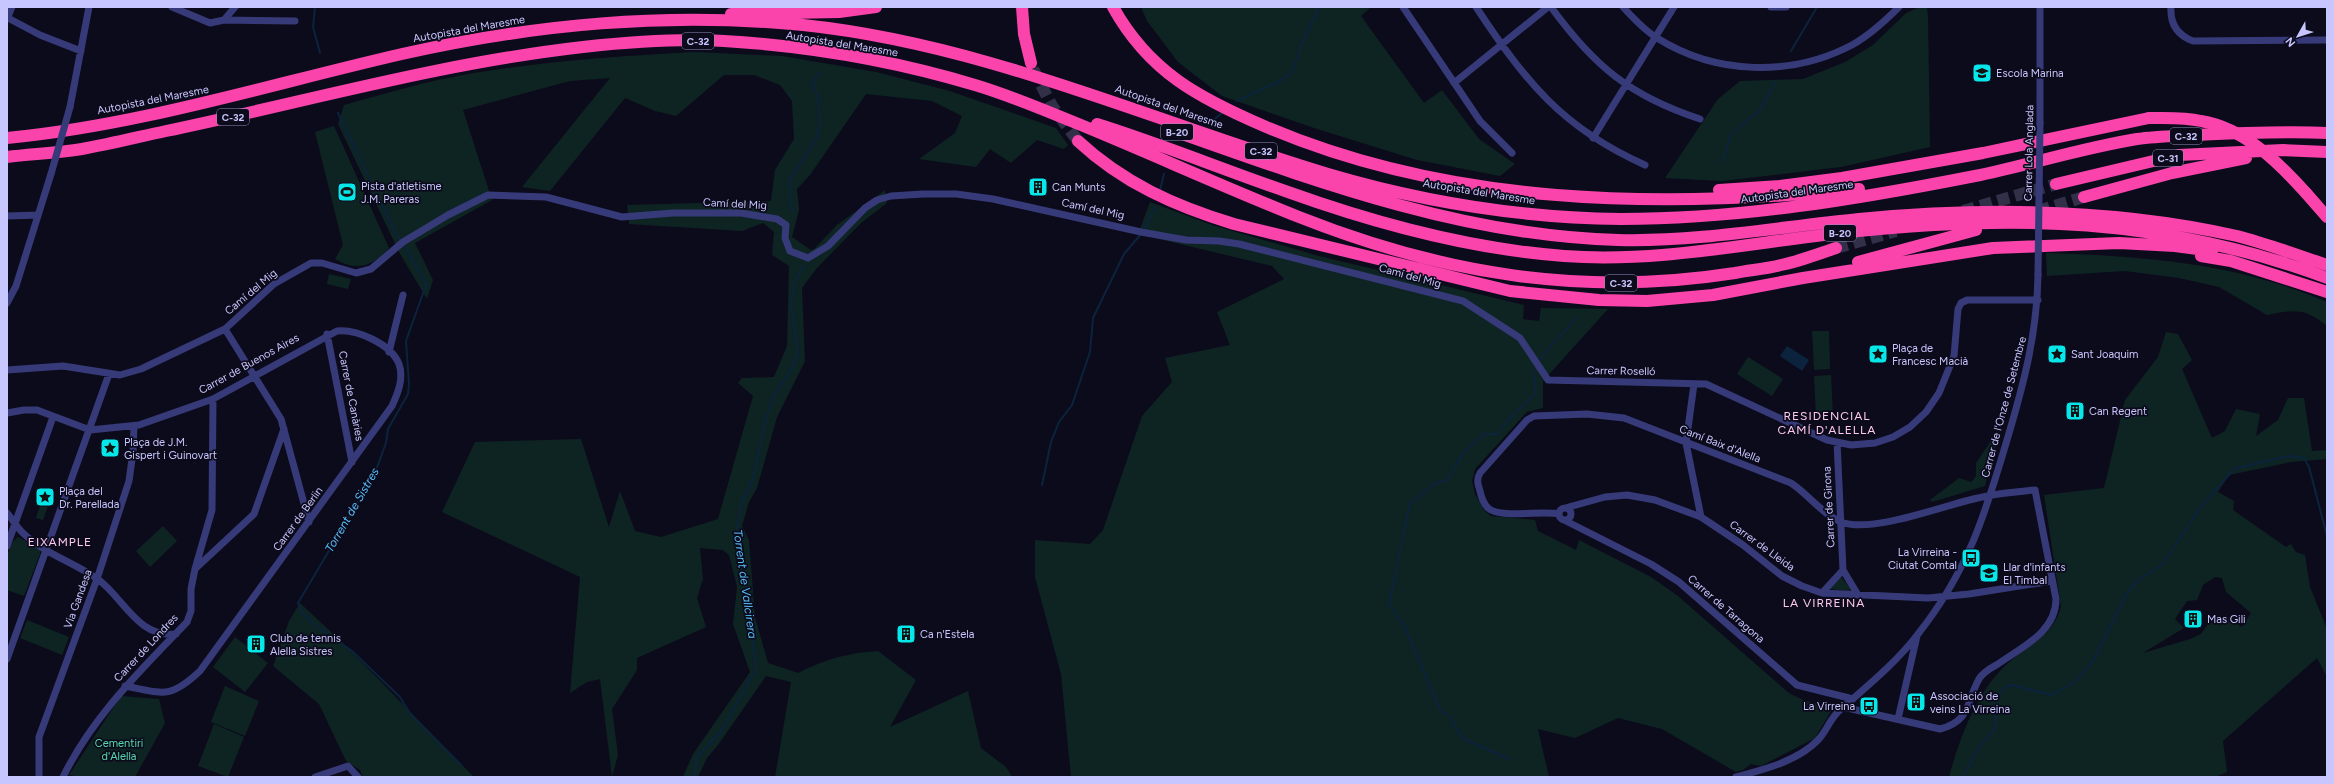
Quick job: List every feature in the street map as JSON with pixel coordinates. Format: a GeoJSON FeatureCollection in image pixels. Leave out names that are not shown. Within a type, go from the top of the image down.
{"type":"FeatureCollection","features":[{"type":"Feature","properties":{"kind":"highway"},"geometry":{"type":"LineString","coordinates":[[713,18],[740,12],[839,12],[876,7]]}},
{"type":"Feature","properties":{"kind":"highway"},"geometry":{"type":"LineString","coordinates":[[1022,7],[1024,34],[1031,63]]}},
{"type":"Feature","properties":{"kind":"highway"},"geometry":{"type":"LineString","coordinates":[[1113,7],[1139,47],[1170,76],[1218,105],[1284,134],[1337,154],[1397,171],[1474,187],[1610,197],[1663,199],[1804,194],[1891,186],[1948,176],[1979,175]]}},
{"type":"Feature","properties":{"kind":"highway","name":"Autopista del Maresme"},"geometry":{"type":"LineString","coordinates":[[7,138],[52,134],[224,99],[401,54],[455,43],[544,28],[588,24],[713,18],[810,26],[907,43],[1002,65],[1330,174],[1431,199],[1504,210],[1621,219],[1742,214],[1785,209],[1979,175],[2140,138],[2276,131],[2327,133]]}},
{"type":"Feature","properties":{"kind":"highway","name":"Autopista del Maresme"},"geometry":{"type":"LineString","coordinates":[[7,157],[82,149],[225,119],[407,76],[521,54],[637,42],[722,41],[795,48],[937,74],[1016,98],[1302,218],[1406,253],[1481,271],[1526,278],[1607,284],[1694,279],[1780,266],[1836,248]]}},
{"type":"Feature","properties":{"kind":"highway","name":"B-20"},"geometry":{"type":"LineString","coordinates":[[958,55],[1342,189],[1429,214],[1520,231],[1613,240],[1692,239],[1910,215],[2013,211],[2061,213],[2160,222],[2207,230],[2284,250],[2327,265]]}},
{"type":"Feature","properties":{"kind":"highway","name":"B-20"},"geometry":{"type":"LineString","coordinates":[[1016,98],[1120,131],[1352,214],[1488,247],[1564,256],[1654,257],[1837,233],[1918,225],[2030,222],[2101,225],[2183,237],[2276,259],[2327,278]]}},
{"type":"Feature","properties":{"kind":"highway"},"geometry":{"type":"LineString","coordinates":[[1610,197],[1780,186],[1842,178],[1983,153],[2149,118],[2203,121],[2229,131],[2257,146],[2278,164],[2327,217]]}},
{"type":"Feature","properties":{"kind":"highway"},"geometry":{"type":"LineString","coordinates":[[1078,141],[1098,160],[1126,179],[1150,192],[1200,213],[1310,243],[1480,284],[1562,298],[1647,301],[1713,295],[1803,278],[1993,248],[2119,243],[2200,249],[2327,278]]}},
{"type":"Feature","properties":{"kind":"highway"},"geometry":{"type":"LineString","coordinates":[[2084,197],[2193,168],[2282,150]]}},
{"type":"Feature","properties":{"kind":"highway","name":"C-31"},"geometry":{"type":"LineString","coordinates":[[2056,184],[2178,155],[2282,150],[2327,152]]}},
{"type":"Feature","properties":{"kind":"highway"},"geometry":{"type":"LineString","coordinates":[[1803,278],[1976,230]]}},
{"type":"Feature","properties":{"kind":"highway"},"geometry":{"type":"LineString","coordinates":[[2119,243],[2151,246],[2231,261],[2327,292]]}},
{"type":"Feature","properties":{"kind":"highway"},"geometry":{"type":"LineString","coordinates":[[1406,253],[1480,284]]}},
{"type":"Feature","properties":{"kind":"street"},"geometry":{"type":"LineString","coordinates":[[12,7],[7,18],[40,35],[81,52]]}},
{"type":"Feature","properties":{"kind":"street"},"geometry":{"type":"LineString","coordinates":[[7,303],[16,286],[70,107],[89,7]]}},
{"type":"Feature","properties":{"kind":"street"},"geometry":{"type":"LineString","coordinates":[[224,20],[235,7]]}},
{"type":"Feature","properties":{"kind":"street"},"geometry":{"type":"LineString","coordinates":[[1403,7],[1480,121],[1512,153]]}},
{"type":"Feature","properties":{"kind":"street"},"geometry":{"type":"LineString","coordinates":[[1476,7],[1501,45],[1546,100],[1569,121],[1593,138],[1618,153],[1645,165]]}},
{"type":"Feature","properties":{"kind":"street"},"geometry":{"type":"LineString","coordinates":[[1454,83],[1550,7],[1572,36],[1598,64],[1626,86],[1656,103],[1700,119]]}},
{"type":"Feature","properties":{"kind":"street"},"geometry":{"type":"LineString","coordinates":[[1623,7],[1656,38],[1695,56],[1715,63],[1752,68],[1779,67],[1814,60],[1853,44],[1871,32],[1899,7]]}},
{"type":"Feature","properties":{"kind":"street"},"geometry":{"type":"LineString","coordinates":[[1593,138],[1674,7]]}},
{"type":"Feature","properties":{"kind":"street"},"geometry":{"type":"LineString","coordinates":[[1770,7],[1786,7]]}},
{"type":"Feature","properties":{"kind":"street","name":"Carrer Lola Anglada"},"geometry":{"type":"LineString","coordinates":[[2038,300],[2040,7]]}},
{"type":"Feature","properties":{"kind":"street"},"geometry":{"type":"LineString","coordinates":[[2171,7],[2171,19],[2176,29],[2193,41],[2327,40]]}},
{"type":"Feature","properties":{"kind":"street"},"geometry":{"type":"LineString","coordinates":[[176,8],[210,23],[224,20],[295,21]]}},
{"type":"Feature","properties":{"kind":"street","name":"Camí del Mig"},"geometry":{"type":"LineString","coordinates":[[7,370],[63,366],[109,374],[124,374],[141,370],[225,329],[274,284],[306,266],[322,263],[356,273],[371,269],[403,242],[448,215],[488,195],[546,197],[622,217],[673,213],[741,213],[766,216],[782,221],[786,225],[785,238],[790,251],[808,258],[828,246],[865,208],[877,200],[891,196],[956,194],[993,198],[1094,222],[1186,240],[1219,241],[1239,244],[1463,301],[1520,338],[1548,380]]}},
{"type":"Feature","properties":{"kind":"street"},"geometry":{"type":"LineString","coordinates":[[7,216],[38,215]]}},
{"type":"Feature","properties":{"kind":"street"},"geometry":{"type":"LineString","coordinates":[[389,352],[403,295]]}},
{"type":"Feature","properties":{"kind":"street","name":"Carrer Roselló"},"geometry":{"type":"LineString","coordinates":[[1548,380],[1706,384],[1718,388],[1814,434],[1837,442],[1858,445],[1886,440],[1910,427],[1926,412],[1939,393],[1948,374],[1955,347],[1957,312],[1964,302],[2038,300]]}},
{"type":"Feature","properties":{"kind":"street","name":"Carrer de l'Onze de Setembre"},"geometry":{"type":"LineString","coordinates":[[1917,636],[1945,596],[1962,568],[1975,539],[1991,495],[2026,373],[2035,334],[2038,300]]}},
{"type":"Feature","properties":{"kind":"street"},"geometry":{"type":"LineString","coordinates":[[225,329],[281,419],[309,522]]}},
{"type":"Feature","properties":{"kind":"street","name":"Carrer de Buenos Aires"},"geometry":{"type":"LineString","coordinates":[[90,430],[134,426],[214,399],[326,334],[348,330],[360,333],[389,352]]}},
{"type":"Feature","properties":{"kind":"street","name":"Carrer de Canàries"},"geometry":{"type":"LineString","coordinates":[[326,334],[352,462]]}},
{"type":"Feature","properties":{"kind":"street","name":"Carrer de Berlin"},"geometry":{"type":"LineString","coordinates":[[125,686],[166,693],[183,687],[200,672],[392,406],[398,394],[400,383],[399,364],[389,352]]}},
{"type":"Feature","properties":{"kind":"street"},"geometry":{"type":"LineString","coordinates":[[7,659],[109,374]]}},
{"type":"Feature","properties":{"kind":"street"},"geometry":{"type":"LineString","coordinates":[[1694,384],[1686,443],[1701,517]]}},
{"type":"Feature","properties":{"kind":"street","name":"Carrer de Londres"},"geometry":{"type":"LineString","coordinates":[[64,777],[76,751],[99,718],[125,686],[187,622],[191,611],[191,589],[194,569],[212,510],[214,399]]}},
{"type":"Feature","properties":{"kind":"street"},"geometry":{"type":"LineString","coordinates":[[7,413],[24,410],[37,410],[90,430]]}},
{"type":"Feature","properties":{"kind":"street","name":"Camí Baix d'Alella"},"geometry":{"type":"LineString","coordinates":[[1567,514],[1494,511],[1487,507],[1481,496],[1478,477],[1531,418],[1559,414],[1624,418],[1791,483],[1841,522]]}},
{"type":"Feature","properties":{"kind":"street"},"geometry":{"type":"LineString","coordinates":[[7,546],[53,417]]}},
{"type":"Feature","properties":{"kind":"street","name":"Via Gandesa"},"geometry":{"type":"LineString","coordinates":[[39,777],[39,737],[97,579],[129,480],[133,452],[134,426]]}},
{"type":"Feature","properties":{"kind":"street"},"geometry":{"type":"LineString","coordinates":[[194,569],[254,514],[284,429]]}},
{"type":"Feature","properties":{"kind":"street","name":"Carrer de Girona"},"geometry":{"type":"LineString","coordinates":[[1837,442],[1843,570],[1858,595]]}},
{"type":"Feature","properties":{"kind":"street"},"geometry":{"type":"LineString","coordinates":[[1841,522],[1868,524],[1883,523],[1991,495],[2035,490],[2056,607],[2051,619],[2034,639],[1982,675],[1966,712],[1959,721],[1940,729],[1843,707]]}},
{"type":"Feature","properties":{"kind":"street","name":"Carrer de Lleida"},"geometry":{"type":"LineString","coordinates":[[1567,514],[1584,503],[1605,497],[1634,496],[1655,500],[1701,517],[1743,544],[1782,576],[1802,586],[1822,593],[1945,596],[2052,581]]}},
{"type":"Feature","properties":{"kind":"street"},"geometry":{"type":"LineString","coordinates":[[7,513],[25,535],[97,579],[122,606],[146,627],[165,635],[176,634]]}},
{"type":"Feature","properties":{"kind":"street","name":"Carrer de Tarragona"},"geometry":{"type":"LineString","coordinates":[[1567,514],[1584,530],[1651,564],[1678,582],[1797,685],[1853,699]]}},
{"type":"Feature","properties":{"kind":"street"},"geometry":{"type":"LineString","coordinates":[[1822,593],[1843,570]]}},
{"type":"Feature","properties":{"kind":"street"},"geometry":{"type":"LineString","coordinates":[[1898,719],[1917,636]]}},
{"type":"Feature","properties":{"kind":"street"},"geometry":{"type":"LineString","coordinates":[[1736,777],[1766,769],[1816,742],[1843,707],[1917,636]]}},
{"type":"Feature","properties":{"kind":"street"},"geometry":{"type":"LineString","coordinates":[[315,777],[348,766],[356,772],[358,777]]}},
{"type":"Feature","properties":{"kind":"green space"},"geometry":{"type":"Polygon","coordinates":[[[1141,7],[1371,7],[1361,16],[1424,103],[1442,90],[1479,139],[1515,164],[1500,176],[1417,160],[1314,128],[1222,96],[1178,62],[1147,21],[1141,7]]]}},
{"type":"Feature","properties":{"kind":"green space"},"geometry":{"type":"Polygon","coordinates":[[[1920,7],[1927,7],[1928,17],[1930,147],[1841,167],[1722,181],[1665,178],[1718,99],[1740,81],[1803,79],[1845,62],[1873,45],[1906,13],[1920,7]]]}},
{"type":"Feature","properties":{"kind":"green space"},"geometry":{"type":"Polygon","coordinates":[[[695,52],[782,56],[876,72],[950,91],[1056,128],[1068,145],[1064,149],[1037,140],[1011,163],[990,149],[976,167],[919,159],[955,133],[962,116],[932,101],[866,94],[810,175],[797,189],[799,210],[792,237],[811,250],[814,249],[837,225],[885,190],[887,203],[861,223],[817,268],[802,288],[805,361],[777,417],[757,488],[749,502],[742,526],[749,540],[755,617],[768,663],[798,673],[818,664],[837,658],[856,653],[878,651],[916,680],[890,727],[968,691],[981,748],[1006,767],[1012,777],[775,777],[791,682],[766,676],[718,745],[707,758],[698,777],[683,777],[693,754],[750,672],[733,624],[737,587],[729,555],[723,550],[700,548],[703,579],[697,598],[706,627],[637,658],[637,670],[612,709],[618,755],[612,777],[600,679],[587,682],[570,693],[580,577],[442,512],[475,442],[581,439],[609,527],[620,491],[635,531],[661,537],[718,519],[753,396],[738,383],[742,378],[774,377],[787,346],[789,266],[772,255],[774,232],[763,223],[742,231],[629,224],[627,205],[771,201],[775,170],[794,139],[792,101],[780,85],[754,75],[724,75],[676,116],[655,111],[625,98],[550,191],[522,187],[610,78],[570,81],[463,110],[492,200],[415,243],[433,280],[427,299],[399,252],[338,124],[344,105],[441,79],[474,73],[529,65],[640,55],[695,52]]]}},
{"type":"Feature","properties":{"kind":"green space","name":"Pista d'atletisme J.M. Pareras"},"geometry":{"type":"Polygon","coordinates":[[[334,126],[389,248],[377,259],[364,265],[350,265],[335,259],[343,245],[315,132],[334,126]]]}},
{"type":"Feature","properties":{"kind":"green space"},"geometry":{"type":"Polygon","coordinates":[[[1150,202],[1212,225],[1319,256],[1524,305],[1523,319],[1539,321],[1541,308],[1608,309],[1543,381],[1543,408],[1527,412],[1475,469],[1472,481],[1475,494],[1484,510],[1491,516],[1535,520],[1538,531],[1576,550],[1579,540],[1651,577],[1678,596],[1789,693],[1803,700],[1833,708],[1815,738],[1761,766],[1751,764],[1743,770],[1736,772],[1662,729],[1618,718],[1575,738],[1538,729],[1549,777],[1071,777],[1061,674],[1035,577],[1035,540],[1090,544],[1103,530],[1142,416],[1172,382],[1165,358],[1230,345],[1217,312],[1284,279],[1272,266],[1138,234],[1150,202]]]}},
{"type":"Feature","properties":{"kind":"green space"},"geometry":{"type":"Polygon","coordinates":[[[2046,253],[2118,256],[2189,264],[2259,278],[2327,302],[2327,326],[2305,313],[2292,311],[2267,315],[2219,287],[2179,278],[2125,271],[2047,276],[2046,253]]]}},
{"type":"Feature","properties":{"kind":"green space"},"geometry":{"type":"Polygon","coordinates":[[[329,274],[351,279],[348,289],[327,284],[329,274]]]}},
{"type":"Feature","properties":{"kind":"green space"},"geometry":{"type":"Polygon","coordinates":[[[1812,331],[1829,331],[1830,369],[1814,370],[1812,331]]]}},
{"type":"Feature","properties":{"kind":"green space"},"geometry":{"type":"Polygon","coordinates":[[[2166,332],[2178,334],[2192,360],[2182,369],[2212,438],[2225,431],[2236,409],[2260,414],[2256,436],[2278,420],[2288,398],[2304,398],[2312,451],[2327,450],[2327,459],[2291,462],[2229,475],[2218,492],[2234,501],[2233,510],[2286,547],[2291,544],[2296,552],[2305,555],[2310,587],[2327,629],[2327,677],[2317,658],[2223,741],[2227,772],[2215,777],[1949,777],[1969,720],[1983,693],[1991,681],[2009,662],[2043,636],[2050,628],[2061,607],[2044,495],[2104,488],[2125,400],[2158,357],[2166,332]],[[2215,577],[2203,585],[2197,600],[2187,601],[2175,619],[2184,628],[2143,653],[2190,639],[2201,634],[2214,615],[2222,619],[2226,616],[2242,627],[2251,613],[2226,592],[2222,578],[2215,577]]]}},
{"type":"Feature","properties":{"kind":"green space"},"geometry":{"type":"Polygon","coordinates":[[[1748,357],[1783,379],[1772,396],[1737,374],[1748,357]]]}},
{"type":"Feature","properties":{"kind":"green space"},"geometry":{"type":"Polygon","coordinates":[[[1831,375],[1833,415],[1816,416],[1814,376],[1831,375]]]}},
{"type":"Feature","properties":{"kind":"green space"},"geometry":{"type":"Polygon","coordinates":[[[2001,426],[1985,486],[1932,502],[1930,500],[1959,478],[1971,482],[1976,476],[1976,463],[2001,426]]]}},
{"type":"Feature","properties":{"kind":"green space"},"geometry":{"type":"Polygon","coordinates":[[[41,503],[48,506],[43,520],[36,518],[41,503]]]}},
{"type":"Feature","properties":{"kind":"green space"},"geometry":{"type":"Polygon","coordinates":[[[163,526],[177,541],[150,567],[136,551],[163,526]]]}},
{"type":"Feature","properties":{"kind":"green space"},"geometry":{"type":"Polygon","coordinates":[[[18,537],[40,549],[40,554],[24,596],[7,590],[8,554],[10,547],[18,537]]]}},
{"type":"Feature","properties":{"kind":"green space"},"geometry":{"type":"Polygon","coordinates":[[[1841,577],[1850,588],[1849,591],[1830,589],[1841,577]]]}},
{"type":"Feature","properties":{"kind":"green space"},"geometry":{"type":"Polygon","coordinates":[[[300,603],[345,645],[474,777],[363,777],[360,770],[346,761],[319,704],[273,666],[289,621],[300,603]]]}},
{"type":"Feature","properties":{"kind":"green space"},"geometry":{"type":"Polygon","coordinates":[[[27,620],[69,637],[62,655],[20,638],[27,620]]]}},
{"type":"Feature","properties":{"kind":"green space"},"geometry":{"type":"Polygon","coordinates":[[[235,637],[268,663],[245,692],[213,667],[235,637]]]}},
{"type":"Feature","properties":{"kind":"green space"},"geometry":{"type":"Polygon","coordinates":[[[225,686],[259,701],[245,736],[211,722],[225,686]]]}},
{"type":"Feature","properties":{"kind":"green space","name":"Cementiri d'Alella"},"geometry":{"type":"Polygon","coordinates":[[[121,696],[159,699],[165,723],[135,777],[81,777],[69,775],[121,696]]]}},
{"type":"Feature","properties":{"kind":"green space"},"geometry":{"type":"Polygon","coordinates":[[[214,724],[244,737],[228,777],[198,766],[214,724]]]}},
{"type":"Feature","properties":{"kind":"water"},"geometry":{"type":"Polygon","coordinates":[[[1787,346],[1809,360],[1802,371],[1780,356],[1787,346]]]}},
{"type":"Feature","properties":{"kind":"waterway","name":"Torrent de Sistres"},"geometry":{"type":"LineString","coordinates":[[315,7],[313,27],[320,53]]}},
{"type":"Feature","properties":{"kind":"waterway"},"geometry":{"type":"LineString","coordinates":[[1237,101],[1280,81],[1292,72],[1301,46],[1319,7]]}},
{"type":"Feature","properties":{"kind":"waterway"},"geometry":{"type":"LineString","coordinates":[[1791,51],[1817,7]]}},
{"type":"Feature","properties":{"kind":"waterway","name":"Torrent de Vallcirera"},"geometry":{"type":"LineString","coordinates":[[792,213],[789,181],[816,139],[820,124],[818,98],[813,83],[818,73]]}},
{"type":"Feature","properties":{"kind":"waterway"},"geometry":{"type":"LineString","coordinates":[[1723,161],[1731,134],[1760,110],[1775,82]]}},
{"type":"Feature","properties":{"kind":"waterway","name":"Torrent de Sistres"},"geometry":{"type":"LineString","coordinates":[[338,113],[396,234],[402,241]]}},
{"type":"Feature","properties":{"kind":"waterway"},"geometry":{"type":"LineString","coordinates":[[1210,123],[1222,113]]}},
{"type":"Feature","properties":{"kind":"waterway"},"geometry":{"type":"LineString","coordinates":[[1160,190],[1164,174]]}},
{"type":"Feature","properties":{"kind":"waterway"},"geometry":{"type":"LineString","coordinates":[[1144,230],[1155,207]]}},
{"type":"Feature","properties":{"kind":"waterway"},"geometry":{"type":"LineString","coordinates":[[1042,485],[1051,442],[1059,422],[1072,405],[1090,352],[1093,318],[1124,254],[1141,234]]}},
{"type":"Feature","properties":{"kind":"waterway","name":"Torrent de Sistres"},"geometry":{"type":"LineString","coordinates":[[404,244],[426,285],[406,341],[409,384],[408,394],[388,429],[386,443],[375,473],[298,603],[302,612],[311,622],[352,651],[400,697],[411,715],[461,765]]}},
{"type":"Feature","properties":{"kind":"waterway","name":"Torrent de Vallcirera"},"geometry":{"type":"LineString","coordinates":[[693,777],[696,772],[696,758],[721,732],[756,668],[740,537],[737,527],[742,502],[753,479],[767,415],[773,397],[789,373],[798,354],[791,304],[794,284],[803,266]]}},
{"type":"Feature","properties":{"kind":"waterway"},"geometry":{"type":"LineString","coordinates":[[1540,359],[1576,317]]}},
{"type":"Feature","properties":{"kind":"waterway"},"geometry":{"type":"LineString","coordinates":[[1509,759],[1462,738],[1450,716],[1441,711],[1404,626],[1389,604],[1410,503],[1436,483],[1447,480],[1464,452],[1484,434],[1497,434],[1507,421],[1536,393],[1533,369]]}},
{"type":"Feature","properties":{"kind":"waterway"},"geometry":{"type":"LineString","coordinates":[[1963,777],[1981,744],[1991,735],[1995,727],[1995,701],[2002,690],[2011,685],[2052,695],[2073,683],[2093,661],[2127,593],[2137,581],[2163,564],[2201,507],[2234,469],[2288,456],[2304,458],[2309,467],[2327,536]]}},
{"type":"Feature","properties":{"kind":"tunnel"},"geometry":{"type":"LineString","coordinates":[[1033,69],[1052,106],[1078,141]]}},
{"type":"Feature","properties":{"kind":"tunnel"},"geometry":{"type":"LineString","coordinates":[[1963,211],[2056,184]]}},
{"type":"Feature","properties":{"kind":"tunnel"},"geometry":{"type":"LineString","coordinates":[[2038,211],[2084,197]]}},
{"type":"Feature","properties":{"kind":"tunnel"},"geometry":{"type":"LineString","coordinates":[[1836,248],[1896,231]]}},
{"type":"Feature","properties":{"kind":"place","name":"Escola Marina"},"geometry":{"type":"Point","coordinates":[1982,73]}},
{"type":"Feature","properties":{"kind":"place","name":"Can Munts"},"geometry":{"type":"Point","coordinates":[1038,187]}},
{"type":"Feature","properties":{"kind":"place","name":"Pista d'atletisme J.M. Pareras"},"geometry":{"type":"Point","coordinates":[347,192]}},
{"type":"Feature","properties":{"kind":"place","name":"Plaça de Francesc Macià"},"geometry":{"type":"Point","coordinates":[1878,354]}},
{"type":"Feature","properties":{"kind":"place","name":"Sant Joaquim"},"geometry":{"type":"Point","coordinates":[2057,354]}},
{"type":"Feature","properties":{"kind":"place","name":"Can Regent"},"geometry":{"type":"Point","coordinates":[2075,411]}},
{"type":"Feature","properties":{"kind":"place","name":"Plaça de J.M. Gispert i Guinovart"},"geometry":{"type":"Point","coordinates":[110,448]}},
{"type":"Feature","properties":{"kind":"place","name":"Plaça del Dr. Parellada"},"geometry":{"type":"Point","coordinates":[45,497]}},
{"type":"Feature","properties":{"kind":"place","name":"La Virreina - Ciutat Comtal"},"geometry":{"type":"Point","coordinates":[1971,558]}},
{"type":"Feature","properties":{"kind":"place","name":"Llar d'infants El Timbal"},"geometry":{"type":"Point","coordinates":[1989,573]}},
{"type":"Feature","properties":{"kind":"place","name":"Mas Gili"},"geometry":{"type":"Point","coordinates":[2193,619]}},
{"type":"Feature","properties":{"kind":"place","name":"Ca n'Estela"},"geometry":{"type":"Point","coordinates":[906,634]}},
{"type":"Feature","properties":{"kind":"place","name":"Club de tennis Alella Sistres"},"geometry":{"type":"Point","coordinates":[256,644]}},
{"type":"Feature","properties":{"kind":"place","name":"Associació de veins La Virreina"},"geometry":{"type":"Point","coordinates":[1916,702]}},
{"type":"Feature","properties":{"kind":"place","name":"La Virreina"},"geometry":{"type":"Point","coordinates":[1869,706]}},
{"type":"Feature","properties":{"kind":"district","name":"RESIDENCIAL CAMÍ D'ALELLA"},"geometry":{"type":"Point","coordinates":[1827,423]}},
{"type":"Feature","properties":{"kind":"district","name":"EIXAMPLE"},"geometry":{"type":"Point","coordinates":[60,542]}},
{"type":"Feature","properties":{"kind":"district","name":"LA VIRREINA"},"geometry":{"type":"Point","coordinates":[1824,603]}}]}
